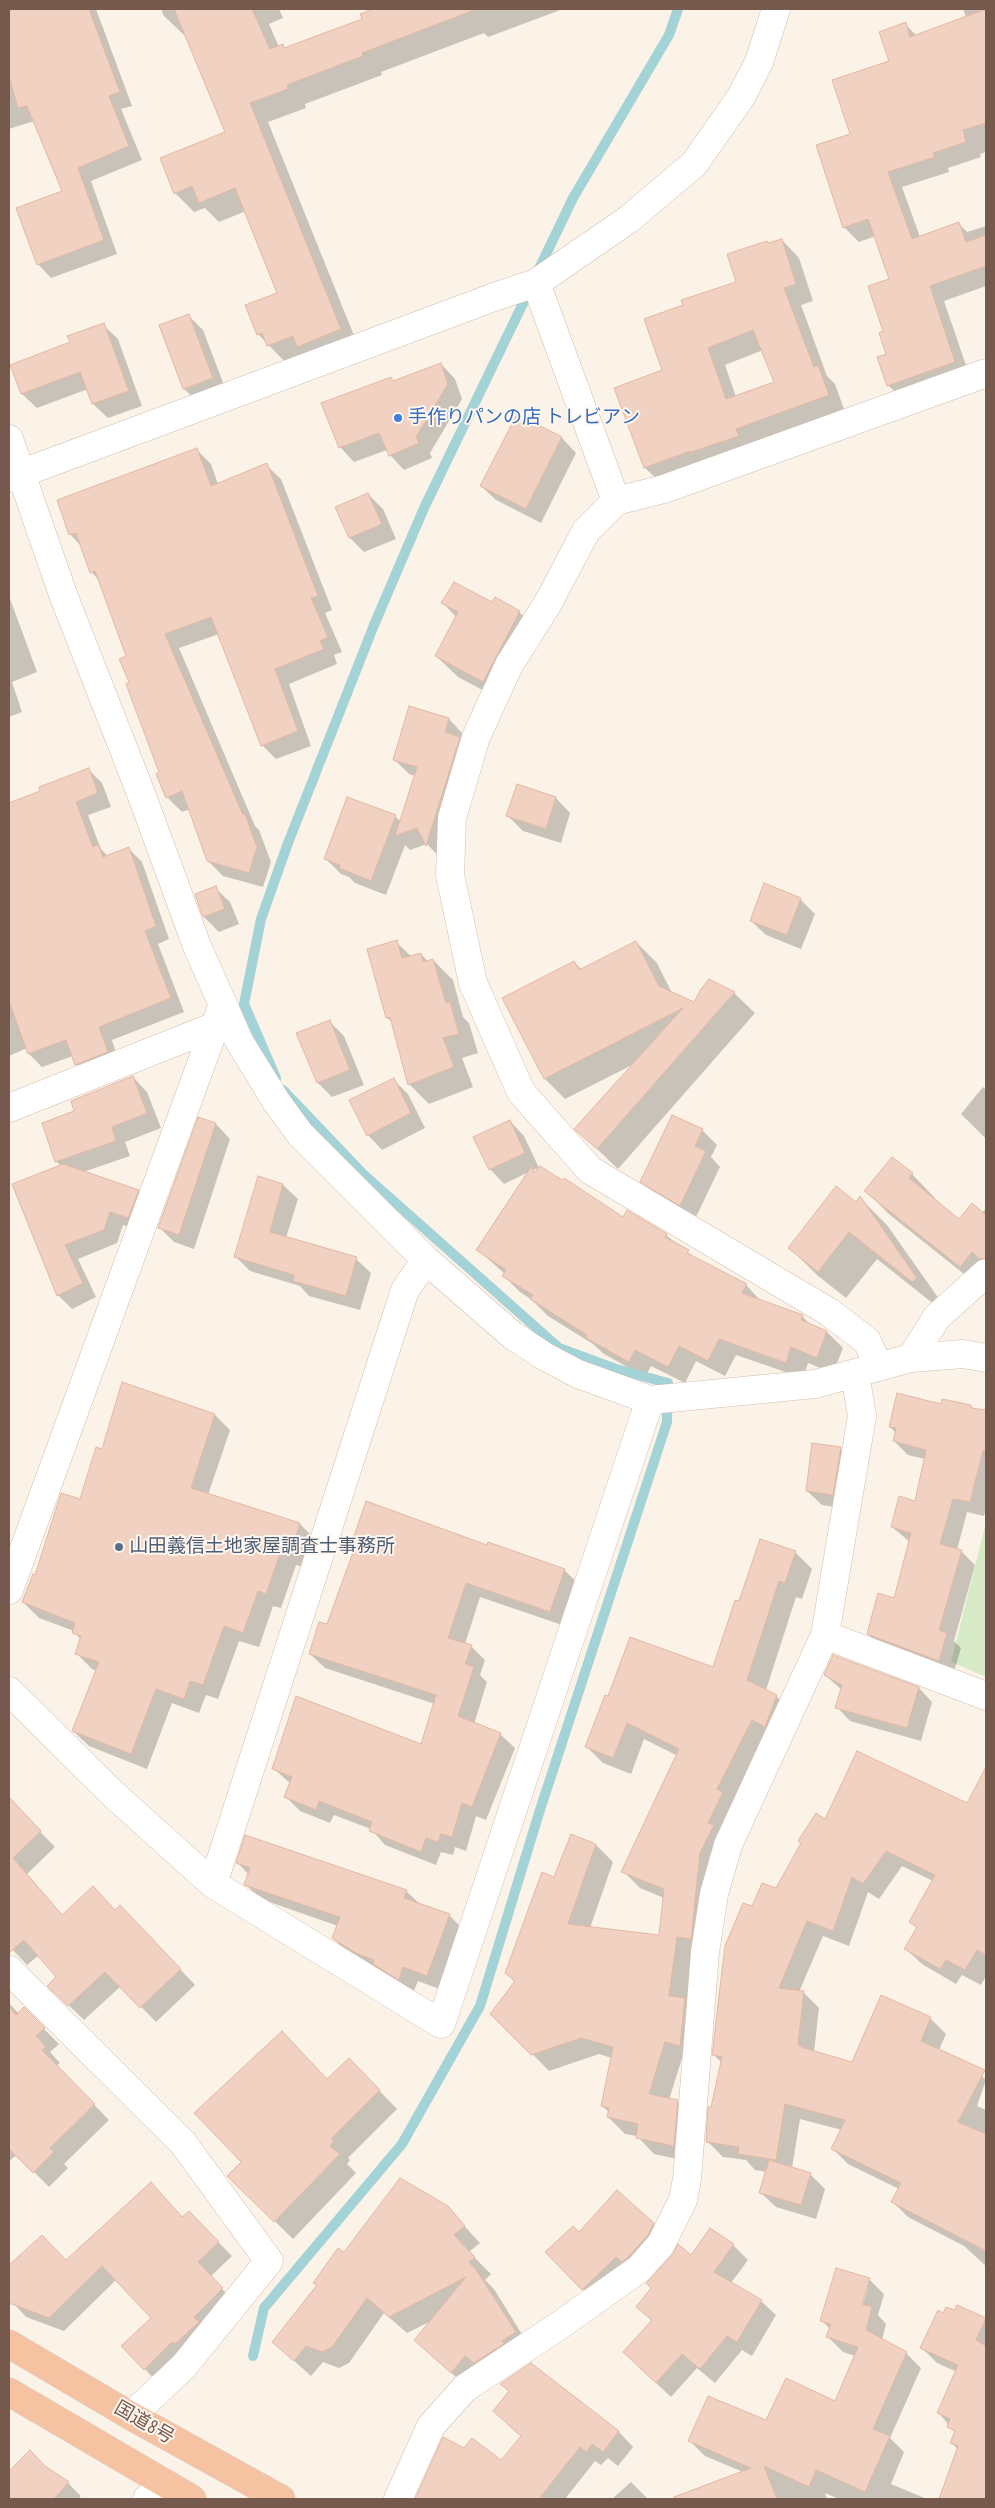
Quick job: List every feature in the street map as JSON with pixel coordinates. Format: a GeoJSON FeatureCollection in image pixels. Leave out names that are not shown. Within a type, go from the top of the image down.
{"type":"FeatureCollection","features":[{"type":"Feature","properties":{"kind":"highway","name":"国道8号"},"geometry":{"type":"LineString","coordinates":[[9,2344],[131,2416],[280,2499]]}},
{"type":"Feature","properties":{"kind":"highway"},"geometry":{"type":"LineString","coordinates":[[9,2392],[156,2491],[192,2499]]}},
{"type":"Feature","properties":{"kind":"street"},"geometry":{"type":"LineString","coordinates":[[16,476],[536,283],[629,218],[694,164],[741,97],[759,62],[776,9]]}},
{"type":"Feature","properties":{"kind":"street"},"geometry":{"type":"LineString","coordinates":[[536,283],[616,501]]}},
{"type":"Feature","properties":{"kind":"street"},"geometry":{"type":"LineString","coordinates":[[398,2499],[431,2426],[466,2388],[639,2269],[661,2244],[683,2200],[687,2179],[705,1952],[714,1894],[728,1845],[825,1635],[862,1416],[867,1371],[867,1341],[829,1312],[590,1170],[521,1092],[473,983],[450,875],[452,818],[476,737],[509,665],[548,603],[586,531],[616,501],[664,489],[986,373]]}},
{"type":"Feature","properties":{"kind":"street"},"geometry":{"type":"LineString","coordinates":[[9,439],[16,476],[142,796],[197,946],[218,1015],[239,1041],[300,1134],[426,1260],[512,1335],[544,1356],[578,1374],[650,1400],[816,1384],[911,1358],[963,1354],[986,1358]]}},
{"type":"Feature","properties":{"kind":"street"},"geometry":{"type":"LineString","coordinates":[[9,1108],[218,1015]]}},
{"type":"Feature","properties":{"kind":"street"},"geometry":{"type":"LineString","coordinates":[[9,1590],[218,1015]]}},
{"type":"Feature","properties":{"kind":"street"},"geometry":{"type":"LineString","coordinates":[[213,1884],[405,1290],[426,1260]]}},
{"type":"Feature","properties":{"kind":"street"},"geometry":{"type":"LineString","coordinates":[[911,1358],[937,1317],[986,1273]]}},
{"type":"Feature","properties":{"kind":"street"},"geometry":{"type":"LineString","coordinates":[[9,1692],[112,1793],[213,1884],[441,2024],[650,1400]]}},
{"type":"Feature","properties":{"kind":"street"},"geometry":{"type":"LineString","coordinates":[[825,1635],[986,1696]]}},
{"type":"Feature","properties":{"kind":"street"},"geometry":{"type":"LineString","coordinates":[[9,1970],[183,2143],[269,2261],[184,2366],[131,2416]]}},
{"type":"Feature","properties":{"kind":"green space"},"geometry":{"type":"Polygon","coordinates":[[[986,1522],[986,1677],[951,1662],[986,1522]]]}},
{"type":"Feature","properties":{"kind":"building"},"geometry":{"type":"Polygon","coordinates":[[[9,9],[89,9],[120,92],[109,96],[129,146],[78,168],[104,240],[37,265],[16,208],[62,191],[27,106],[18,108],[9,77],[9,9]]]}},
{"type":"Feature","properties":{"kind":"building"},"geometry":{"type":"Polygon","coordinates":[[[174,9],[252,9],[270,49],[283,44],[284,48],[362,19],[360,14],[373,9],[471,9],[472,11],[362,53],[363,56],[287,85],[288,89],[250,103],[341,329],[297,347],[293,336],[267,346],[262,333],[257,335],[245,305],[277,293],[235,188],[199,203],[192,186],[174,194],[160,158],[225,132],[174,9]]]}},
{"type":"Feature","properties":{"kind":"building"},"geometry":{"type":"Polygon","coordinates":[[[986,9],[986,123],[963,130],[966,142],[933,153],[935,157],[888,172],[912,239],[959,222],[966,242],[986,235],[986,266],[930,286],[955,362],[887,386],[877,357],[886,354],[879,333],[883,331],[868,286],[889,279],[868,219],[843,228],[816,145],[850,134],[832,80],[889,61],[879,32],[906,22],[910,37],[986,9]]]}},
{"type":"Feature","properties":{"kind":"building"},"geometry":{"type":"Polygon","coordinates":[[[782,239],[796,284],[784,288],[814,367],[818,365],[829,395],[736,429],[739,436],[644,468],[614,388],[662,370],[644,319],[683,305],[681,300],[736,282],[727,254],[767,241],[768,243],[782,239]],[[753,330],[708,348],[726,399],[774,382],[753,330]]]}},
{"type":"Feature","properties":{"kind":"building"},"geometry":{"type":"Polygon","coordinates":[[[189,314],[213,378],[183,389],[159,325],[189,314]]]}},
{"type":"Feature","properties":{"kind":"building"},"geometry":{"type":"Polygon","coordinates":[[[104,323],[129,391],[92,404],[80,372],[21,394],[10,365],[70,342],[67,336],[104,323]]]}},
{"type":"Feature","properties":{"kind":"building"},"geometry":{"type":"Polygon","coordinates":[[[441,363],[448,384],[416,437],[419,443],[389,456],[379,433],[339,448],[321,403],[391,377],[393,381],[441,363]]]}},
{"type":"Feature","properties":{"kind":"building"},"geometry":{"type":"Polygon","coordinates":[[[517,414],[562,437],[526,509],[480,486],[517,414]]]}},
{"type":"Feature","properties":{"kind":"building"},"geometry":{"type":"Polygon","coordinates":[[[197,448],[211,486],[267,463],[318,596],[311,598],[328,637],[320,641],[324,649],[275,669],[298,731],[261,746],[211,617],[165,634],[243,815],[245,814],[257,847],[249,873],[207,861],[182,791],[166,798],[156,774],[159,772],[126,684],[129,682],[119,659],[126,656],[95,571],[90,573],[76,533],[69,535],[57,500],[197,448]]]}},
{"type":"Feature","properties":{"kind":"building"},"geometry":{"type":"Polygon","coordinates":[[[368,493],[382,524],[349,538],[335,507],[368,493]]]}},
{"type":"Feature","properties":{"kind":"building"},"geometry":{"type":"Polygon","coordinates":[[[454,582],[492,602],[495,597],[520,611],[483,682],[435,656],[458,612],[441,603],[454,582]]]}},
{"type":"Feature","properties":{"kind":"building"},"geometry":{"type":"Polygon","coordinates":[[[409,706],[449,718],[445,732],[460,737],[426,846],[417,828],[395,836],[417,767],[393,760],[409,706]]]}},
{"type":"Feature","properties":{"kind":"building"},"geometry":{"type":"Polygon","coordinates":[[[89,768],[98,793],[76,802],[93,847],[98,844],[103,857],[129,847],[156,926],[145,931],[171,998],[99,1027],[108,1052],[75,1065],[66,1040],[28,1054],[9,1001],[9,803],[40,791],[39,787],[89,768]]]}},
{"type":"Feature","properties":{"kind":"building"},"geometry":{"type":"Polygon","coordinates":[[[517,784],[556,797],[546,829],[506,816],[517,784]]]}},
{"type":"Feature","properties":{"kind":"building"},"geometry":{"type":"Polygon","coordinates":[[[347,797],[396,815],[371,881],[339,868],[340,865],[324,859],[347,797]]]}},
{"type":"Feature","properties":{"kind":"building"},"geometry":{"type":"Polygon","coordinates":[[[764,883],[801,898],[787,935],[750,921],[764,883]]]}},
{"type":"Feature","properties":{"kind":"building"},"geometry":{"type":"Polygon","coordinates":[[[216,886],[225,909],[203,917],[195,894],[216,886]]]}},
{"type":"Feature","properties":{"kind":"building"},"geometry":{"type":"Polygon","coordinates":[[[397,940],[402,958],[421,953],[423,962],[433,959],[446,1003],[450,1002],[459,1034],[443,1038],[454,1067],[408,1085],[390,1017],[386,1018],[367,949],[397,940]]]}},
{"type":"Feature","properties":{"kind":"building"},"geometry":{"type":"Polygon","coordinates":[[[636,941],[659,986],[694,1002],[709,979],[735,992],[597,1149],[574,1129],[683,1008],[544,1079],[502,998],[574,961],[579,970],[636,941]]]}},
{"type":"Feature","properties":{"kind":"building"},"geometry":{"type":"Polygon","coordinates":[[[330,1020],[350,1070],[317,1083],[296,1033],[330,1020]]]}},
{"type":"Feature","properties":{"kind":"building"},"geometry":{"type":"Polygon","coordinates":[[[133,1076],[147,1113],[112,1127],[116,1141],[55,1162],[42,1123],[74,1111],[71,1101],[133,1076]]]}},
{"type":"Feature","properties":{"kind":"building"},"geometry":{"type":"Polygon","coordinates":[[[394,1078],[411,1113],[367,1136],[349,1100],[394,1078]]]}},
{"type":"Feature","properties":{"kind":"building"},"geometry":{"type":"Polygon","coordinates":[[[672,1115],[703,1129],[695,1146],[706,1151],[680,1206],[640,1182],[672,1115]]]}},
{"type":"Feature","properties":{"kind":"building"},"geometry":{"type":"Polygon","coordinates":[[[198,1117],[216,1123],[179,1235],[158,1228],[198,1117]]]}},
{"type":"Feature","properties":{"kind":"building"},"geometry":{"type":"Polygon","coordinates":[[[510,1120],[525,1153],[489,1170],[473,1137],[510,1120]]]}},
{"type":"Feature","properties":{"kind":"building"},"geometry":{"type":"Polygon","coordinates":[[[892,1157],[913,1173],[909,1178],[959,1219],[972,1203],[986,1215],[986,1258],[980,1259],[972,1252],[960,1267],[864,1191],[892,1157]]]}},
{"type":"Feature","properties":{"kind":"building"},"geometry":{"type":"Polygon","coordinates":[[[63,1164],[139,1190],[128,1218],[110,1212],[104,1230],[65,1245],[83,1283],[57,1296],[12,1184],[63,1164]]]}},
{"type":"Feature","properties":{"kind":"building"},"geometry":{"type":"Polygon","coordinates":[[[540,1166],[562,1180],[564,1178],[623,1217],[627,1210],[667,1234],[665,1237],[689,1250],[687,1253],[747,1284],[742,1293],[803,1315],[801,1320],[827,1331],[817,1358],[791,1347],[786,1363],[719,1339],[708,1361],[679,1346],[668,1367],[635,1350],[629,1362],[586,1338],[587,1335],[530,1299],[533,1295],[502,1276],[506,1270],[476,1250],[531,1167],[534,1173],[540,1166]]]}},
{"type":"Feature","properties":{"kind":"building"},"geometry":{"type":"Polygon","coordinates":[[[258,1176],[283,1184],[270,1232],[357,1257],[346,1296],[293,1281],[294,1275],[234,1257],[258,1176]]]}},
{"type":"Feature","properties":{"kind":"building"},"geometry":{"type":"Polygon","coordinates":[[[836,1186],[856,1202],[860,1196],[917,1278],[912,1282],[849,1232],[818,1272],[788,1248],[836,1186]]]}},
{"type":"Feature","properties":{"kind":"building"},"geometry":{"type":"Polygon","coordinates":[[[122,1382],[215,1414],[191,1488],[300,1523],[291,1554],[281,1551],[266,1594],[258,1591],[243,1633],[224,1626],[203,1685],[190,1681],[184,1699],[156,1689],[131,1754],[72,1731],[99,1662],[75,1654],[81,1636],[72,1633],[75,1623],[22,1602],[33,1574],[35,1575],[61,1493],[80,1499],[96,1447],[102,1449],[122,1382]]]}},
{"type":"Feature","properties":{"kind":"building"},"geometry":{"type":"Polygon","coordinates":[[[897,1393],[941,1404],[942,1399],[971,1405],[971,1408],[986,1410],[986,1451],[983,1450],[970,1502],[953,1499],[940,1544],[962,1550],[939,1630],[947,1633],[939,1661],[867,1634],[878,1593],[894,1598],[911,1533],[891,1527],[899,1496],[915,1501],[926,1450],[893,1441],[896,1428],[889,1427],[897,1393]]]}},
{"type":"Feature","properties":{"kind":"building"},"geometry":{"type":"Polygon","coordinates":[[[812,1443],[841,1447],[833,1495],[806,1491],[812,1443]]]}},
{"type":"Feature","properties":{"kind":"building"},"geometry":{"type":"Polygon","coordinates":[[[366,1501],[487,1545],[488,1542],[565,1569],[550,1612],[466,1583],[448,1638],[472,1645],[465,1664],[474,1667],[458,1716],[501,1733],[472,1807],[462,1803],[452,1837],[441,1834],[438,1842],[426,1838],[421,1852],[369,1831],[372,1822],[319,1801],[316,1810],[284,1797],[292,1777],[272,1769],[296,1696],[421,1744],[436,1695],[309,1654],[319,1622],[327,1624],[355,1547],[351,1545],[366,1501]]]}},
{"type":"Feature","properties":{"kind":"building"},"geometry":{"type":"Polygon","coordinates":[[[760,1539],[796,1551],[785,1583],[779,1581],[747,1680],[777,1695],[765,1727],[752,1720],[717,1789],[723,1792],[708,1823],[714,1825],[700,1853],[691,1939],[677,1937],[669,1996],[685,1998],[680,2046],[665,2042],[649,2094],[678,2100],[674,2146],[636,2138],[638,2124],[607,2117],[609,2108],[601,2106],[613,2047],[581,2038],[531,2055],[490,2014],[515,1981],[505,1973],[542,1872],[554,1877],[571,1834],[596,1844],[568,1924],[659,1935],[664,1889],[621,1872],[679,1749],[627,1723],[613,1758],[585,1747],[605,1695],[608,1696],[630,1637],[713,1667],[735,1600],[739,1601],[760,1539]]]}},
{"type":"Feature","properties":{"kind":"building"},"geometry":{"type":"Polygon","coordinates":[[[833,1655],[919,1687],[907,1728],[835,1708],[842,1685],[824,1675],[833,1655]]]}},
{"type":"Feature","properties":{"kind":"building"},"geometry":{"type":"Polygon","coordinates":[[[857,1751],[967,1803],[986,1767],[986,1955],[977,1950],[965,1970],[946,1960],[940,1969],[904,1949],[917,1927],[909,1922],[935,1875],[886,1851],[863,1884],[852,1877],[833,1931],[807,1921],[779,1988],[804,1991],[798,2045],[804,2048],[852,2062],[881,1995],[931,2017],[921,2041],[985,2070],[958,2122],[986,2134],[986,2251],[891,2202],[901,2183],[831,2149],[845,2120],[785,2104],[776,2160],[738,2154],[739,2147],[706,2142],[708,2107],[711,2107],[722,2057],[712,2055],[725,1946],[743,1903],[752,1906],[762,1883],[776,1888],[801,1843],[798,1841],[816,1813],[825,1819],[857,1751]]]}},
{"type":"Feature","properties":{"kind":"building"},"geometry":{"type":"Polygon","coordinates":[[[9,1797],[41,1831],[13,1858],[62,1915],[93,1886],[115,1910],[120,1905],[181,1969],[140,2008],[105,1972],[68,2006],[47,1986],[56,1977],[24,1940],[9,1953],[9,1797]]]}},
{"type":"Feature","properties":{"kind":"building"},"geometry":{"type":"Polygon","coordinates":[[[245,1835],[407,1890],[404,1898],[450,1914],[427,1976],[403,1967],[399,1980],[373,1964],[374,1960],[356,1953],[332,1938],[340,1917],[244,1885],[250,1868],[236,1863],[245,1835]]]}},
{"type":"Feature","properties":{"kind":"building"},"geometry":{"type":"Polygon","coordinates":[[[9,2007],[16,2015],[24,2007],[45,2028],[36,2036],[46,2047],[42,2050],[95,2104],[50,2148],[54,2152],[33,2173],[9,2149],[9,2007]]]}},
{"type":"Feature","properties":{"kind":"building"},"geometry":{"type":"Polygon","coordinates":[[[282,2031],[327,2079],[349,2058],[380,2090],[331,2139],[334,2141],[330,2146],[340,2154],[274,2222],[227,2176],[241,2162],[194,2113],[282,2031]]]}},
{"type":"Feature","properties":{"kind":"building"},"geometry":{"type":"Polygon","coordinates":[[[769,2160],[811,2173],[801,2205],[759,2193],[769,2160]]]}},
{"type":"Feature","properties":{"kind":"building"},"geometry":{"type":"Polygon","coordinates":[[[400,2178],[448,2206],[465,2226],[454,2235],[475,2257],[469,2262],[477,2271],[516,2332],[502,2341],[505,2343],[474,2363],[465,2356],[451,2373],[414,2340],[466,2277],[389,2317],[367,2298],[332,2347],[322,2352],[306,2346],[294,2361],[272,2342],[317,2285],[313,2283],[338,2248],[344,2252],[400,2178]]]}},
{"type":"Feature","properties":{"kind":"building"},"geometry":{"type":"Polygon","coordinates":[[[151,2182],[182,2217],[189,2211],[219,2242],[198,2262],[223,2288],[194,2317],[199,2322],[175,2344],[172,2342],[144,2370],[121,2346],[151,2318],[102,2266],[49,2318],[9,2303],[9,2265],[42,2235],[66,2260],[151,2182]]]}},
{"type":"Feature","properties":{"kind":"building"},"geometry":{"type":"Polygon","coordinates":[[[617,2190],[654,2223],[648,2235],[628,2257],[622,2262],[616,2257],[582,2290],[545,2252],[573,2226],[579,2232],[617,2190]]]}},
{"type":"Feature","properties":{"kind":"building"},"geometry":{"type":"Polygon","coordinates":[[[710,2228],[734,2244],[714,2272],[762,2300],[737,2342],[727,2336],[700,2369],[682,2354],[656,2383],[623,2352],[652,2320],[636,2307],[651,2288],[646,2283],[673,2254],[678,2244],[691,2255],[710,2228]]]}},
{"type":"Feature","properties":{"kind":"building"},"geometry":{"type":"Polygon","coordinates":[[[836,2268],[870,2278],[862,2304],[872,2307],[866,2330],[907,2352],[873,2429],[890,2436],[865,2492],[816,2470],[809,2487],[764,2466],[777,2499],[675,2499],[674,2497],[751,2468],[688,2441],[708,2396],[766,2420],[786,2378],[835,2401],[858,2347],[826,2337],[831,2324],[820,2321],[836,2268]]]}},
{"type":"Feature","properties":{"kind":"building"},"geometry":{"type":"Polygon","coordinates":[[[957,2305],[986,2318],[976,2340],[986,2346],[986,2499],[939,2499],[958,2446],[950,2443],[955,2431],[947,2427],[950,2419],[937,2413],[958,2365],[920,2348],[938,2310],[943,2313],[946,2307],[955,2310],[957,2305]]]}},
{"type":"Feature","properties":{"kind":"building"},"geometry":{"type":"Polygon","coordinates":[[[531,2363],[619,2431],[603,2452],[592,2444],[586,2452],[580,2447],[539,2499],[415,2499],[443,2437],[464,2448],[472,2438],[501,2460],[521,2436],[493,2411],[509,2391],[500,2384],[531,2363]]]}},
{"type":"Feature","properties":{"kind":"building"},"geometry":{"type":"Polygon","coordinates":[[[30,2450],[45,2466],[69,2482],[54,2499],[9,2499],[9,2471],[30,2450]]]}},
{"type":"Feature","properties":{"kind":"waterway"},"geometry":{"type":"LineString","coordinates":[[537,273],[573,198],[669,35],[678,9]]}},
{"type":"Feature","properties":{"kind":"waterway"},"geometry":{"type":"LineString","coordinates":[[276,1078],[244,1004],[261,919],[288,843],[374,625],[424,508],[529,291]]}},
{"type":"Feature","properties":{"kind":"waterway"},"geometry":{"type":"LineString","coordinates":[[253,2356],[264,2308],[402,2144],[480,2006],[539,1813],[667,1422],[668,1383],[616,1369],[559,1348],[363,1174],[283,1090]]}},
{"type":"Feature","properties":{"kind":"place","name":"手作りパンの店 トレビアン"},"geometry":{"type":"Point","coordinates":[398,418]}},
{"type":"Feature","properties":{"kind":"place","name":"山田義信土地家屋調査士事務所"},"geometry":{"type":"Point","coordinates":[119,1547]}}]}
